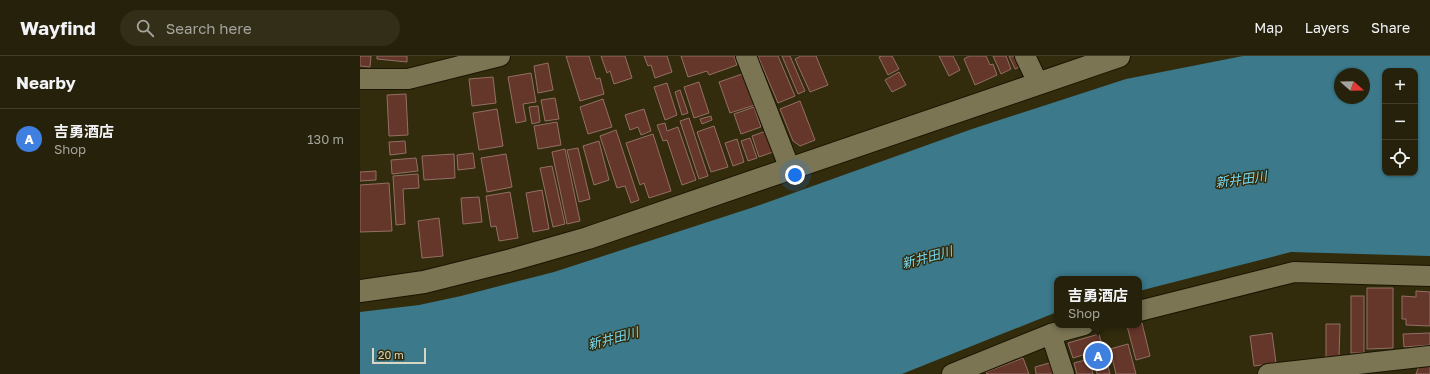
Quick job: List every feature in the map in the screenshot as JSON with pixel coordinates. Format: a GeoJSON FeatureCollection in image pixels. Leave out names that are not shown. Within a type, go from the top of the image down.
{"type":"FeatureCollection","features":[{"type":"Feature","properties":{"kind":"street"},"geometry":{"type":"LineString","coordinates":[[360,79],[408,79],[500,56]]}},
{"type":"Feature","properties":{"kind":"street"},"geometry":{"type":"LineString","coordinates":[[746,56],[790,169]]}},
{"type":"Feature","properties":{"kind":"street"},"geometry":{"type":"LineString","coordinates":[[1025,56],[1038,83]]}},
{"type":"Feature","properties":{"kind":"street"},"geometry":{"type":"LineString","coordinates":[[360,291],[424,282],[508,261],[588,238],[1118,56]]}},
{"type":"Feature","properties":{"kind":"street"},"geometry":{"type":"LineString","coordinates":[[1142,309],[1294,272],[1430,276]]}},
{"type":"Feature","properties":{"kind":"street"},"geometry":{"type":"LineString","coordinates":[[952,374],[1051,334],[1073,328]]}},
{"type":"Feature","properties":{"kind":"street"},"geometry":{"type":"LineString","coordinates":[[1051,334],[1064,374]]}},
{"type":"Feature","properties":{"kind":"street"},"geometry":{"type":"LineString","coordinates":[[1268,374],[1430,356]]}},
{"type":"Feature","properties":{"kind":"water","name":"新井田川"},"geometry":{"type":"Polygon","coordinates":[[[1243,56],[1430,56],[1430,256],[1291,252],[1142,290],[1142,276],[1054,276],[1054,313],[902,374],[360,374],[360,312],[419,305],[461,296],[554,272],[754,207],[972,129],[1126,79],[1243,56]]]}},
{"type":"Feature","properties":{"kind":"building"},"geometry":{"type":"Polygon","coordinates":[[[360,56],[371,56],[370,67],[360,66],[360,56]]]}},
{"type":"Feature","properties":{"kind":"building"},"geometry":{"type":"Polygon","coordinates":[[[377,56],[407,56],[407,62],[377,59],[377,56]]]}},
{"type":"Feature","properties":{"kind":"building"},"geometry":{"type":"Polygon","coordinates":[[[566,56],[589,56],[596,79],[600,78],[604,94],[580,101],[566,56]]]}},
{"type":"Feature","properties":{"kind":"building"},"geometry":{"type":"Polygon","coordinates":[[[601,56],[625,56],[632,78],[614,84],[610,71],[607,73],[601,56]]]}},
{"type":"Feature","properties":{"kind":"building"},"geometry":{"type":"Polygon","coordinates":[[[644,56],[667,56],[672,72],[655,78],[651,65],[648,66],[644,56]]]}},
{"type":"Feature","properties":{"kind":"building"},"geometry":{"type":"Polygon","coordinates":[[[681,56],[734,56],[737,65],[709,75],[707,71],[688,77],[681,56]]]}},
{"type":"Feature","properties":{"kind":"building"},"geometry":{"type":"Polygon","coordinates":[[[758,56],[778,56],[795,96],[778,103],[758,56]]]}},
{"type":"Feature","properties":{"kind":"building"},"geometry":{"type":"Polygon","coordinates":[[[782,56],[790,56],[805,91],[798,94],[782,56]]]}},
{"type":"Feature","properties":{"kind":"building"},"geometry":{"type":"Polygon","coordinates":[[[801,56],[816,56],[828,85],[810,92],[795,59],[801,56]]]}},
{"type":"Feature","properties":{"kind":"building"},"geometry":{"type":"Polygon","coordinates":[[[892,56],[899,69],[888,75],[879,57],[892,56]]]}},
{"type":"Feature","properties":{"kind":"building"},"geometry":{"type":"Polygon","coordinates":[[[939,56],[953,56],[960,70],[949,76],[939,56]]]}},
{"type":"Feature","properties":{"kind":"building"},"geometry":{"type":"Polygon","coordinates":[[[969,56],[986,56],[990,65],[993,64],[997,75],[975,85],[964,59],[969,56]]]}},
{"type":"Feature","properties":{"kind":"building"},"geometry":{"type":"Polygon","coordinates":[[[993,56],[1006,56],[1011,69],[1001,74],[993,56]]]}},
{"type":"Feature","properties":{"kind":"building"},"geometry":{"type":"Polygon","coordinates":[[[1009,56],[1018,56],[1022,66],[1015,69],[1009,56]]]}},
{"type":"Feature","properties":{"kind":"building"},"geometry":{"type":"Polygon","coordinates":[[[548,63],[553,90],[538,93],[534,66],[548,63]]]}},
{"type":"Feature","properties":{"kind":"building"},"geometry":{"type":"Polygon","coordinates":[[[899,72],[906,85],[892,92],[885,80],[899,72]]]}},
{"type":"Feature","properties":{"kind":"building"},"geometry":{"type":"Polygon","coordinates":[[[531,73],[536,102],[523,104],[526,121],[516,123],[508,77],[531,73]]]}},
{"type":"Feature","properties":{"kind":"building"},"geometry":{"type":"Polygon","coordinates":[[[745,73],[755,105],[730,113],[719,82],[745,73]]]}},
{"type":"Feature","properties":{"kind":"building"},"geometry":{"type":"Polygon","coordinates":[[[493,77],[496,103],[472,106],[469,79],[493,77]]]}},
{"type":"Feature","properties":{"kind":"building"},"geometry":{"type":"Polygon","coordinates":[[[699,82],[709,113],[694,118],[684,87],[699,82]]]}},
{"type":"Feature","properties":{"kind":"building"},"geometry":{"type":"Polygon","coordinates":[[[667,83],[677,115],[665,120],[654,87],[667,83]]]}},
{"type":"Feature","properties":{"kind":"building"},"geometry":{"type":"Polygon","coordinates":[[[680,90],[688,113],[682,115],[675,92],[680,90]]]}},
{"type":"Feature","properties":{"kind":"building"},"geometry":{"type":"Polygon","coordinates":[[[406,94],[408,135],[389,136],[387,95],[406,94]]]}},
{"type":"Feature","properties":{"kind":"building"},"geometry":{"type":"Polygon","coordinates":[[[555,98],[559,119],[545,121],[541,100],[555,98]]]}},
{"type":"Feature","properties":{"kind":"building"},"geometry":{"type":"Polygon","coordinates":[[[603,99],[612,127],[588,134],[580,107],[603,99]]]}},
{"type":"Feature","properties":{"kind":"building"},"geometry":{"type":"Polygon","coordinates":[[[800,101],[815,140],[800,146],[793,141],[780,109],[800,101]]]}},
{"type":"Feature","properties":{"kind":"building"},"geometry":{"type":"Polygon","coordinates":[[[538,106],[540,122],[532,124],[529,107],[538,106]]]}},
{"type":"Feature","properties":{"kind":"building"},"geometry":{"type":"Polygon","coordinates":[[[754,107],[761,127],[741,134],[734,114],[754,107]]]}},
{"type":"Feature","properties":{"kind":"building"},"geometry":{"type":"Polygon","coordinates":[[[497,109],[503,146],[479,150],[473,113],[497,109]]]}},
{"type":"Feature","properties":{"kind":"building"},"geometry":{"type":"Polygon","coordinates":[[[644,109],[651,131],[641,135],[638,127],[630,130],[625,115],[644,109]]]}},
{"type":"Feature","properties":{"kind":"building"},"geometry":{"type":"Polygon","coordinates":[[[711,116],[712,120],[702,124],[700,119],[711,116]]]}},
{"type":"Feature","properties":{"kind":"building"},"geometry":{"type":"Polygon","coordinates":[[[689,118],[708,176],[699,179],[680,121],[689,118]]]}},
{"type":"Feature","properties":{"kind":"building"},"geometry":{"type":"Polygon","coordinates":[[[557,122],[561,145],[538,149],[534,126],[557,122]]]}},
{"type":"Feature","properties":{"kind":"building"},"geometry":{"type":"Polygon","coordinates":[[[665,123],[667,131],[678,127],[696,180],[682,185],[667,140],[663,141],[657,125],[665,123]]]}},
{"type":"Feature","properties":{"kind":"building"},"geometry":{"type":"Polygon","coordinates":[[[714,126],[728,167],[711,172],[697,132],[714,126]]]}},
{"type":"Feature","properties":{"kind":"building"},"geometry":{"type":"Polygon","coordinates":[[[616,130],[639,200],[631,203],[625,186],[617,188],[600,136],[616,130]]]}},
{"type":"Feature","properties":{"kind":"building"},"geometry":{"type":"Polygon","coordinates":[[[766,131],[773,152],[759,157],[752,136],[766,131]]]}},
{"type":"Feature","properties":{"kind":"building"},"geometry":{"type":"Polygon","coordinates":[[[653,134],[671,191],[649,198],[644,183],[640,185],[626,143],[653,134]]]}},
{"type":"Feature","properties":{"kind":"building"},"geometry":{"type":"Polygon","coordinates":[[[750,138],[757,158],[748,161],[741,141],[750,138]]]}},
{"type":"Feature","properties":{"kind":"building"},"geometry":{"type":"Polygon","coordinates":[[[737,139],[744,162],[733,166],[725,143],[737,139]]]}},
{"type":"Feature","properties":{"kind":"building"},"geometry":{"type":"Polygon","coordinates":[[[405,141],[406,153],[390,155],[389,142],[405,141]]]}},
{"type":"Feature","properties":{"kind":"building"},"geometry":{"type":"Polygon","coordinates":[[[599,141],[609,180],[594,185],[583,146],[599,141]]]}},
{"type":"Feature","properties":{"kind":"building"},"geometry":{"type":"Polygon","coordinates":[[[578,148],[590,199],[579,202],[567,150],[578,148]]]}},
{"type":"Feature","properties":{"kind":"building"},"geometry":{"type":"Polygon","coordinates":[[[565,149],[580,221],[567,224],[552,152],[565,149]]]}},
{"type":"Feature","properties":{"kind":"building"},"geometry":{"type":"Polygon","coordinates":[[[473,153],[475,168],[458,170],[457,155],[473,153]]]}},
{"type":"Feature","properties":{"kind":"building"},"geometry":{"type":"Polygon","coordinates":[[[454,154],[455,178],[424,180],[422,156],[454,154]]]}},
{"type":"Feature","properties":{"kind":"building"},"geometry":{"type":"Polygon","coordinates":[[[506,154],[512,187],[487,192],[481,158],[506,154]]]}},
{"type":"Feature","properties":{"kind":"building"},"geometry":{"type":"Polygon","coordinates":[[[416,158],[418,171],[392,174],[391,160],[416,158]]]}},
{"type":"Feature","properties":{"kind":"building"},"geometry":{"type":"Polygon","coordinates":[[[552,166],[565,224],[553,227],[540,168],[552,166]]]}},
{"type":"Feature","properties":{"kind":"building"},"geometry":{"type":"Polygon","coordinates":[[[376,171],[376,180],[360,181],[360,172],[376,171]]]}},
{"type":"Feature","properties":{"kind":"building"},"geometry":{"type":"Polygon","coordinates":[[[418,174],[419,188],[403,189],[405,224],[396,225],[393,176],[418,174]]]}},
{"type":"Feature","properties":{"kind":"building"},"geometry":{"type":"Polygon","coordinates":[[[389,183],[392,231],[360,232],[360,185],[389,183]]]}},
{"type":"Feature","properties":{"kind":"building"},"geometry":{"type":"Polygon","coordinates":[[[542,190],[549,229],[533,232],[526,193],[542,190]]]}},
{"type":"Feature","properties":{"kind":"building"},"geometry":{"type":"Polygon","coordinates":[[[510,192],[518,238],[499,241],[496,226],[491,227],[486,196],[510,192]]]}},
{"type":"Feature","properties":{"kind":"building"},"geometry":{"type":"Polygon","coordinates":[[[479,197],[482,222],[463,224],[461,198],[479,197]]]}},
{"type":"Feature","properties":{"kind":"building"},"geometry":{"type":"Polygon","coordinates":[[[439,218],[443,256],[422,258],[418,221],[439,218]]]}},
{"type":"Feature","properties":{"kind":"building"},"geometry":{"type":"Polygon","coordinates":[[[1367,288],[1393,288],[1393,348],[1367,349],[1367,288]]]}},
{"type":"Feature","properties":{"kind":"building"},"geometry":{"type":"Polygon","coordinates":[[[1416,291],[1430,292],[1430,326],[1406,325],[1406,319],[1402,319],[1402,296],[1416,297],[1416,291]]]}},
{"type":"Feature","properties":{"kind":"building"},"geometry":{"type":"Polygon","coordinates":[[[1351,296],[1364,296],[1364,353],[1351,353],[1351,296]]]}},
{"type":"Feature","properties":{"kind":"building"},"geometry":{"type":"Polygon","coordinates":[[[1142,323],[1150,356],[1136,360],[1128,328],[1142,328],[1142,323]]]}},
{"type":"Feature","properties":{"kind":"building"},"geometry":{"type":"Polygon","coordinates":[[[1326,324],[1340,324],[1339,358],[1326,358],[1326,324]]]}},
{"type":"Feature","properties":{"kind":"building"},"geometry":{"type":"Polygon","coordinates":[[[1272,333],[1276,363],[1254,366],[1250,336],[1272,333]]]}},
{"type":"Feature","properties":{"kind":"building"},"geometry":{"type":"Polygon","coordinates":[[[1430,333],[1430,345],[1404,347],[1403,334],[1430,333]]]}},
{"type":"Feature","properties":{"kind":"building"},"geometry":{"type":"Polygon","coordinates":[[[1099,334],[1103,349],[1073,358],[1068,343],[1099,334]]]}},
{"type":"Feature","properties":{"kind":"building"},"geometry":{"type":"Polygon","coordinates":[[[1128,344],[1136,374],[1116,374],[1110,349],[1128,344]]]}},
{"type":"Feature","properties":{"kind":"building"},"geometry":{"type":"Polygon","coordinates":[[[1105,355],[1110,374],[1097,374],[1093,358],[1105,355]]]}},
{"type":"Feature","properties":{"kind":"building"},"geometry":{"type":"Polygon","coordinates":[[[1023,358],[1029,374],[987,374],[986,372],[1023,358]]]}},
{"type":"Feature","properties":{"kind":"building"},"geometry":{"type":"Polygon","coordinates":[[[1089,359],[1093,374],[1077,374],[1074,363],[1089,359]]]}},
{"type":"Feature","properties":{"kind":"building"},"geometry":{"type":"Polygon","coordinates":[[[1421,361],[1430,364],[1430,374],[1416,374],[1421,361]]]}},
{"type":"Feature","properties":{"kind":"building"},"geometry":{"type":"Polygon","coordinates":[[[1053,362],[1056,374],[1036,374],[1035,367],[1053,362]]]}},
{"type":"Feature","properties":{"kind":"place","name":"吉勇酒店"},"geometry":{"type":"Point","coordinates":[1098,356]}}]}
